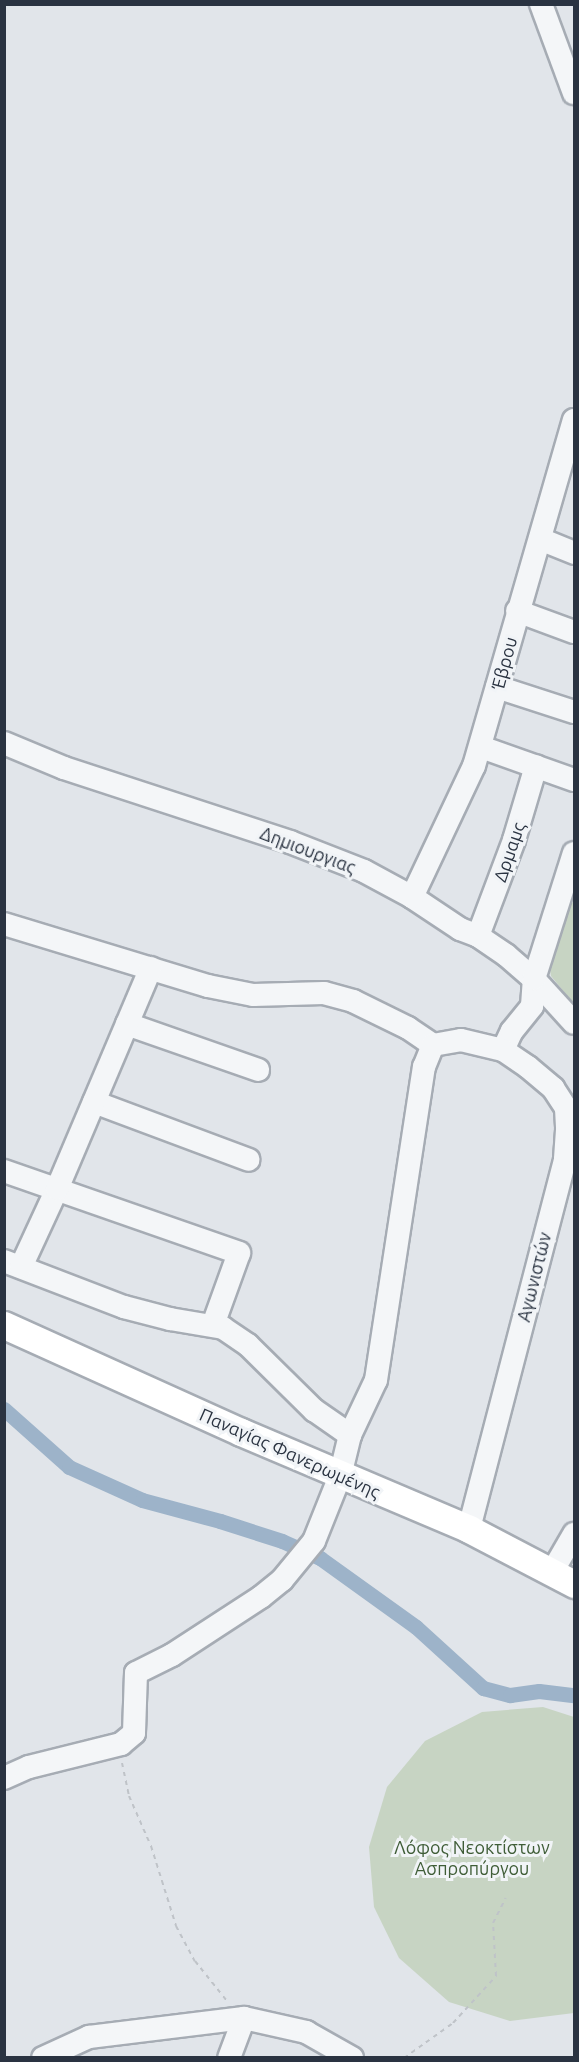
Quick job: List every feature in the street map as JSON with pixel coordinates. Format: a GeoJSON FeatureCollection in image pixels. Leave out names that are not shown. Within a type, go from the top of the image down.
{"type":"FeatureCollection","features":[{"type":"Feature","properties":{"kind":"main road","name":"Παναγίας Φανερωμένης"},"geometry":{"type":"LineString","coordinates":[[4,1325],[340,1476],[469,1529],[563,1578]]}},
{"type":"Feature","properties":{"kind":"street"},"geometry":{"type":"LineString","coordinates":[[541,4],[574,93]]}},
{"type":"Feature","properties":{"kind":"street","name":"Έβρου"},"geometry":{"type":"LineString","coordinates":[[412,897],[462,794],[481,747],[517,611],[571,450],[574,420]]}},
{"type":"Feature","properties":{"kind":"street"},"geometry":{"type":"LineString","coordinates":[[540,538],[574,553]]}},
{"type":"Feature","properties":{"kind":"street"},"geometry":{"type":"LineString","coordinates":[[517,611],[574,632]]}},
{"type":"Feature","properties":{"kind":"street"},"geometry":{"type":"LineString","coordinates":[[497,687],[574,712]]}},
{"type":"Feature","properties":{"kind":"street","name":"Δημιουργιας"},"geometry":{"type":"LineString","coordinates":[[4,743],[64,768],[290,842],[364,871],[412,897],[460,929],[478,936],[534,979],[574,1023]]}},
{"type":"Feature","properties":{"kind":"street"},"geometry":{"type":"LineString","coordinates":[[481,747],[574,780]]}},
{"type":"Feature","properties":{"kind":"street","name":"Δρμαμς"},"geometry":{"type":"LineString","coordinates":[[478,936],[513,840],[536,766]]}},
{"type":"Feature","properties":{"kind":"street"},"geometry":{"type":"LineString","coordinates":[[4,924],[208,986],[253,995],[324,993],[352,1001],[408,1028],[433,1045],[460,1040],[503,1050],[512,1031],[532,1006],[534,979],[574,853]]}},
{"type":"Feature","properties":{"kind":"street"},"geometry":{"type":"LineString","coordinates":[[151,968],[57,1189],[13,1264],[124,1307],[170,1319],[224,1328],[248,1345],[314,1410],[350,1436]]}},
{"type":"Feature","properties":{"kind":"street"},"geometry":{"type":"LineString","coordinates":[[127,1024],[258,1070]]}},
{"type":"Feature","properties":{"kind":"street"},"geometry":{"type":"LineString","coordinates":[[4,1778],[29,1767],[121,1744],[134,1733],[136,1673],[172,1655],[261,1597],[300,1561],[314,1541],[340,1476],[350,1436],[376,1380],[424,1067],[433,1045]]}},
{"type":"Feature","properties":{"kind":"street","name":"Αγωνιστών"},"geometry":{"type":"LineString","coordinates":[[469,1529],[565,1160],[570,1114],[553,1088],[503,1050]]}},
{"type":"Feature","properties":{"kind":"street"},"geometry":{"type":"LineString","coordinates":[[94,1102],[249,1160]]}},
{"type":"Feature","properties":{"kind":"street"},"geometry":{"type":"LineString","coordinates":[[4,1171],[239,1253],[232,1266],[213,1325]]}},
{"type":"Feature","properties":{"kind":"street"},"geometry":{"type":"LineString","coordinates":[[563,1578],[574,1534]]}},
{"type":"Feature","properties":{"kind":"street"},"geometry":{"type":"LineString","coordinates":[[229,2058],[244,2018]]}},
{"type":"Feature","properties":{"kind":"street"},"geometry":{"type":"LineString","coordinates":[[43,2058],[89,2037],[244,2018],[306,2032],[352,2058]]}},
{"type":"Feature","properties":{"kind":"path"},"geometry":{"type":"LineString","coordinates":[[121,1744],[121,1762],[129,1796],[151,1845],[176,1926],[207,1977],[244,2018]]}},
{"type":"Feature","properties":{"kind":"path"},"geometry":{"type":"LineString","coordinates":[[404,2058],[407,2053],[453,2023],[496,1976],[493,1923],[506,1898]]}},
{"type":"Feature","properties":{"kind":"green space"},"geometry":{"type":"Polygon","coordinates":[[[567,901],[574,903],[574,1004],[551,976],[548,960],[567,901]]]}},
{"type":"Feature","properties":{"kind":"green space","name":"Λόφος Νεοκτίστων Ασπροπύργου"},"geometry":{"type":"Polygon","coordinates":[[[543,1707],[574,1717],[574,2013],[510,2021],[449,2002],[399,1958],[374,1907],[369,1847],[387,1787],[425,1741],[482,1712],[543,1707]]]}},
{"type":"Feature","properties":{"kind":"waterway"},"geometry":{"type":"LineString","coordinates":[[4,1409],[69,1467],[142,1500],[282,1541],[320,1558],[416,1627],[483,1688],[510,1695],[539,1691],[574,1695]]}}]}
